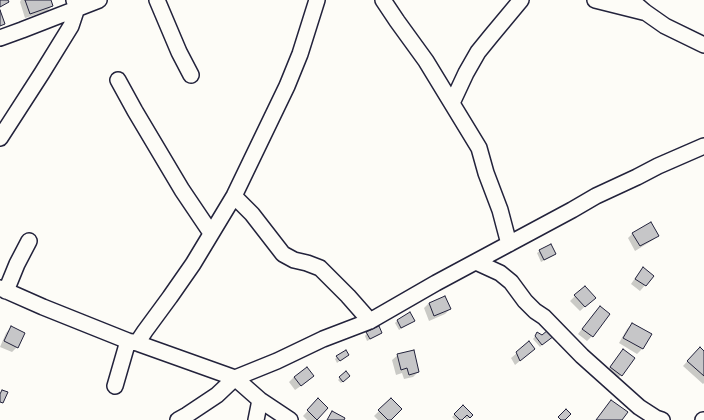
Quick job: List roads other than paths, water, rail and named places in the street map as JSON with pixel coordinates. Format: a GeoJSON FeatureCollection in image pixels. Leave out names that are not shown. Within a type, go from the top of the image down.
{"type":"FeatureCollection","features":[{"type":"Feature","properties":{"kind":"street"},"geometry":{"type":"LineString","coordinates":[[0,38],[22,30],[75,4],[99,0]]}},
{"type":"Feature","properties":{"kind":"street"},"geometry":{"type":"LineString","coordinates":[[157,0],[179,52],[191,75]]}},
{"type":"Feature","properties":{"kind":"street"},"geometry":{"type":"LineString","coordinates":[[115,386],[133,342],[145,330],[183,279],[234,196],[300,54],[317,0]]}},
{"type":"Feature","properties":{"kind":"street"},"geometry":{"type":"LineString","coordinates":[[383,0],[396,21],[426,61],[479,148],[486,173],[500,210],[509,244]]}},
{"type":"Feature","properties":{"kind":"street"},"geometry":{"type":"LineString","coordinates":[[452,103],[478,52],[521,0]]}},
{"type":"Feature","properties":{"kind":"street"},"geometry":{"type":"LineString","coordinates":[[595,0],[645,12]]}},
{"type":"Feature","properties":{"kind":"street"},"geometry":{"type":"LineString","coordinates":[[631,0],[665,26],[704,45]]}},
{"type":"Feature","properties":{"kind":"street"},"geometry":{"type":"LineString","coordinates":[[0,138],[71,26],[75,4]]}},
{"type":"Feature","properties":{"kind":"street"},"geometry":{"type":"LineString","coordinates":[[118,80],[182,190],[211,233]]}},
{"type":"Feature","properties":{"kind":"street"},"geometry":{"type":"LineString","coordinates":[[178,420],[217,395],[236,378],[277,361],[323,339],[370,321],[436,283],[596,196],[704,146]]}},
{"type":"Feature","properties":{"kind":"street"},"geometry":{"type":"LineString","coordinates":[[234,196],[252,214],[283,254],[294,260],[320,268],[370,321]]}},
{"type":"Feature","properties":{"kind":"street"},"geometry":{"type":"LineString","coordinates":[[30,241],[3,290],[133,342],[236,378],[260,400],[290,420]]}},
{"type":"Feature","properties":{"kind":"street"},"geometry":{"type":"LineString","coordinates":[[476,262],[500,272],[511,282],[525,301],[535,311],[544,317],[582,356],[639,407],[656,418],[662,420]]}},
{"type":"Feature","properties":{"kind":"street"},"geometry":{"type":"LineString","coordinates":[[256,420],[260,400]]}}]}
